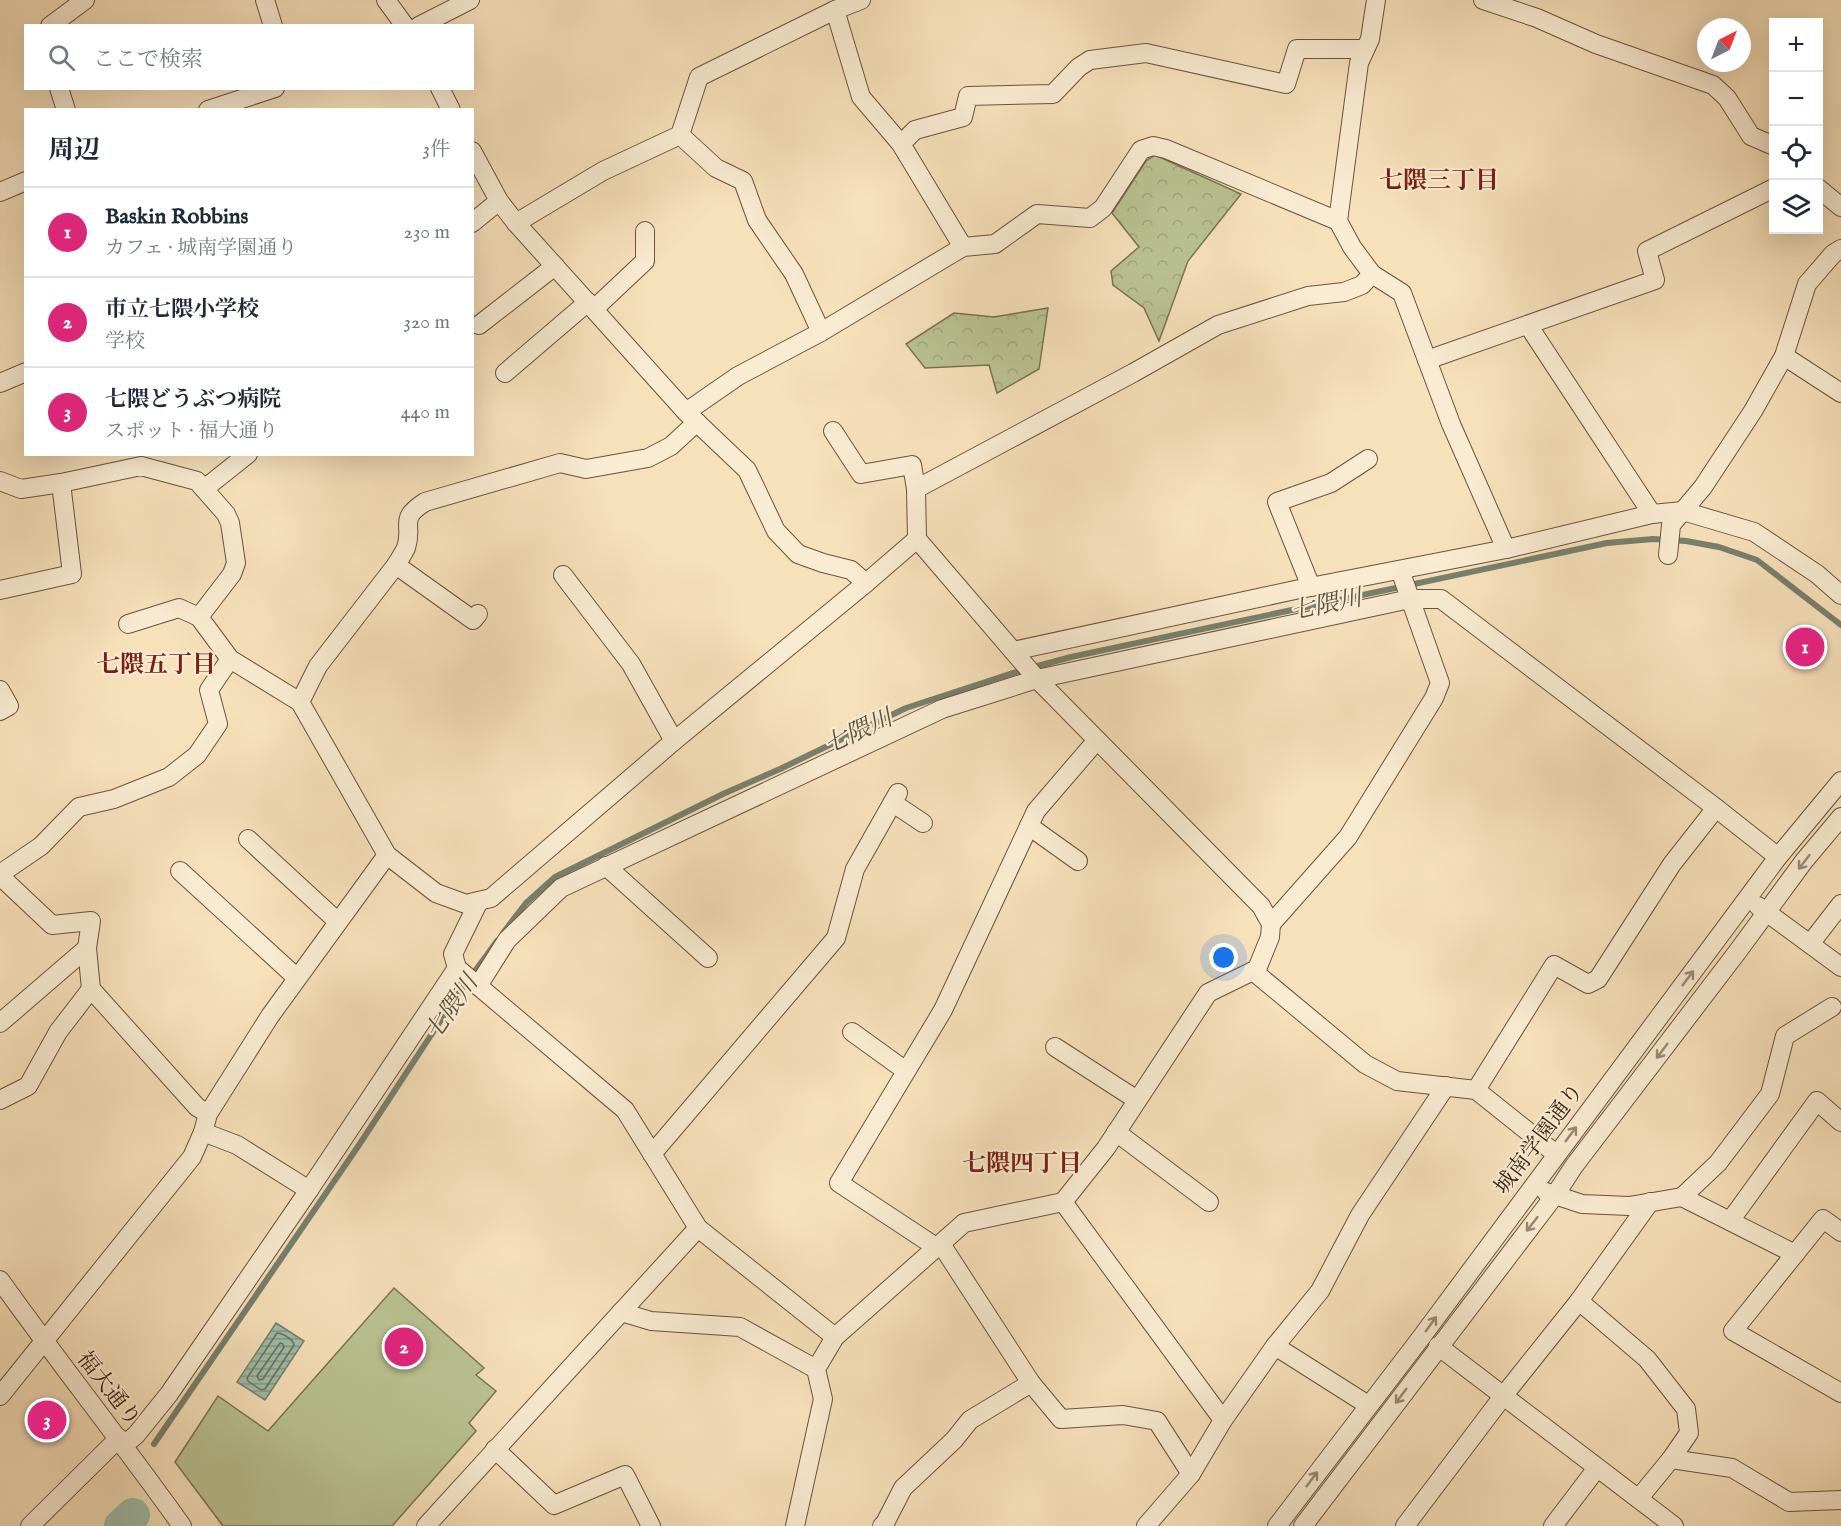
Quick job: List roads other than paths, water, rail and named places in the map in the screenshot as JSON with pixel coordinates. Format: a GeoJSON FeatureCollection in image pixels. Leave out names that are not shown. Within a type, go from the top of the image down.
{"type":"FeatureCollection","features":[{"type":"Feature","properties":{"kind":"street"},"geometry":{"type":"LineString","coordinates":[[53,24],[85,0]]}},
{"type":"Feature","properties":{"kind":"street"},"geometry":{"type":"LineString","coordinates":[[265,0],[272,24]]}},
{"type":"Feature","properties":{"kind":"street"},"geometry":{"type":"LineString","coordinates":[[386,0],[404,24]]}},
{"type":"Feature","properties":{"kind":"street"},"geometry":{"type":"LineString","coordinates":[[423,24],[470,0]]}},
{"type":"Feature","properties":{"kind":"street"},"geometry":{"type":"LineString","coordinates":[[516,223],[603,171],[680,135],[699,77],[835,10],[861,0]]}},
{"type":"Feature","properties":{"kind":"street"},"geometry":{"type":"LineString","coordinates":[[1376,0],[1371,39],[1359,63],[1338,221],[1352,247],[1372,274],[1402,293],[1451,424],[1506,549]]}},
{"type":"Feature","properties":{"kind":"street"},"geometry":{"type":"LineString","coordinates":[[1483,0],[1537,18],[1596,44],[1713,85],[1727,98],[1751,136],[1769,144]]}},
{"type":"Feature","properties":{"kind":"street"},"geometry":{"type":"LineString","coordinates":[[835,10],[861,97],[901,144],[963,248]]}},
{"type":"Feature","properties":{"kind":"street"},"geometry":{"type":"LineString","coordinates":[[901,144],[915,130],[963,117],[968,96],[1053,94],[1078,67],[1090,60],[1146,54],[1286,84],[1297,49],[1365,49]]}},
{"type":"Feature","properties":{"kind":"street"},"geometry":{"type":"LineString","coordinates":[[60,90],[65,108]]}},
{"type":"Feature","properties":{"kind":"street"},"geometry":{"type":"LineString","coordinates":[[214,108],[269,90]]}},
{"type":"Feature","properties":{"kind":"street"},"geometry":{"type":"LineString","coordinates":[[441,90],[450,108]]}},
{"type":"Feature","properties":{"kind":"street"},"geometry":{"type":"LineString","coordinates":[[680,135],[716,168],[743,181],[757,220],[794,274],[821,332]]}},
{"type":"Feature","properties":{"kind":"street"},"geometry":{"type":"LineString","coordinates":[[300,702],[318,666],[396,565],[406,547],[408,517],[425,502],[560,463],[586,469],[648,459],[671,446],[692,417],[738,376],[821,332],[963,248],[995,244],[1037,214],[1090,218],[1103,208],[1141,150],[1153,146],[1166,149],[1338,221]]}},
{"type":"Feature","properties":{"kind":"street"},"geometry":{"type":"LineString","coordinates":[[474,155],[499,201],[516,223],[692,417],[747,470],[776,531],[798,554],[851,570],[866,583]]}},
{"type":"Feature","properties":{"kind":"street"},"geometry":{"type":"LineString","coordinates":[[0,192],[24,182]]}},
{"type":"Feature","properties":{"kind":"street"},"geometry":{"type":"LineString","coordinates":[[1427,360],[1655,280],[1647,252],[1769,190]]}},
{"type":"Feature","properties":{"kind":"street"},"geometry":{"type":"LineString","coordinates":[[1823,192],[1841,207]]}},
{"type":"Feature","properties":{"kind":"street"},"geometry":{"type":"LineString","coordinates":[[474,221],[499,201]]}},
{"type":"Feature","properties":{"kind":"street"},"geometry":{"type":"LineString","coordinates":[[505,373],[645,261],[645,231]]}},
{"type":"Feature","properties":{"kind":"street"},"geometry":{"type":"LineString","coordinates":[[1668,555],[1671,525],[1703,487],[1747,420],[1784,356],[1807,284],[1833,254],[1841,249]]}},
{"type":"Feature","properties":{"kind":"street"},"geometry":{"type":"LineString","coordinates":[[479,325],[555,266]]}},
{"type":"Feature","properties":{"kind":"street"},"geometry":{"type":"LineString","coordinates":[[916,489],[1218,326],[1308,296],[1344,292],[1362,285],[1372,274]]}},
{"type":"Feature","properties":{"kind":"street"},"geometry":{"type":"LineString","coordinates":[[1528,325],[1652,514]]}},
{"type":"Feature","properties":{"kind":"street"},"geometry":{"type":"LineString","coordinates":[[1784,356],[1841,393]]}},
{"type":"Feature","properties":{"kind":"street"},"geometry":{"type":"LineString","coordinates":[[0,383],[24,373]]}},
{"type":"Feature","properties":{"kind":"street"},"geometry":{"type":"LineString","coordinates":[[795,1526],[823,1399],[816,1369],[835,1337],[964,1223],[1063,1202],[1116,1132],[1208,993],[1257,969],[1270,937],[1271,924],[1261,906],[1038,679],[917,538],[916,489],[912,465],[861,474],[833,431]]}},
{"type":"Feature","properties":{"kind":"street"},"geometry":{"type":"LineString","coordinates":[[204,489],[245,456]]}},
{"type":"Feature","properties":{"kind":"street"},"geometry":{"type":"LineString","coordinates":[[1305,622],[1303,589],[1277,502],[1331,483],[1368,459]]}},
{"type":"Feature","properties":{"kind":"street"},"geometry":{"type":"LineString","coordinates":[[0,481],[21,489],[141,466],[197,481],[226,514],[230,523],[236,563],[232,574],[199,617]]}},
{"type":"Feature","properties":{"kind":"street"},"geometry":{"type":"LineString","coordinates":[[0,590],[72,574],[61,483]]}},
{"type":"Feature","properties":{"kind":"street"},"geometry":{"type":"LineString","coordinates":[[1017,655],[1303,589],[1506,549],[1652,514],[1683,510],[1754,532],[1817,574],[1841,595]]}},
{"type":"Feature","properties":{"kind":"street"},"geometry":{"type":"LineString","coordinates":[[128,624],[179,608],[199,617],[230,659],[300,702],[387,855],[436,893],[466,904],[491,898],[917,538]]}},
{"type":"Feature","properties":{"kind":"street"},"geometry":{"type":"LineString","coordinates":[[396,565],[473,620],[478,614]]}},
{"type":"Feature","properties":{"kind":"street"},"geometry":{"type":"LineString","coordinates":[[1271,924],[1348,837],[1434,698],[1440,683],[1400,570]]}},
{"type":"Feature","properties":{"kind":"street"},"geometry":{"type":"LineString","coordinates":[[563,575],[631,663],[674,741]]}},
{"type":"Feature","properties":{"kind":"street"},"geometry":{"type":"LineString","coordinates":[[478,986],[507,940],[561,888],[942,709],[1038,679],[1410,599],[1441,599],[1716,807],[1778,857]]}},
{"type":"Feature","properties":{"kind":"street"},"geometry":{"type":"LineString","coordinates":[[208,1114],[196,1107],[91,989],[87,948],[91,921],[51,925],[0,875],[41,846],[79,807],[114,799],[169,777],[197,755],[218,724],[209,690],[230,659]]}},
{"type":"Feature","properties":{"kind":"street"},"geometry":{"type":"LineString","coordinates":[[0,690],[9,706],[0,711]]}},
{"type":"Feature","properties":{"kind":"street"},"geometry":{"type":"LineString","coordinates":[[1096,740],[1036,811],[943,1010],[839,1183],[938,1246],[1030,1383],[1061,1419],[1123,1415],[1157,1421],[1191,1474]]}},
{"type":"Feature","properties":{"kind":"street","name":"城南学園通り"},"geometry":{"type":"LineString","coordinates":[[1277,1526],[1420,1339],[1778,857],[1841,781]]}},
{"type":"Feature","properties":{"kind":"street"},"geometry":{"type":"LineString","coordinates":[[652,1154],[836,938],[855,869],[896,798],[923,823]]}},
{"type":"Feature","properties":{"kind":"street"},"geometry":{"type":"LineString","coordinates":[[1476,1090],[1554,965],[1588,984],[1598,979],[1672,864],[1716,807]]}},
{"type":"Feature","properties":{"kind":"street","name":"城南学園通り"},"geometry":{"type":"LineString","coordinates":[[1303,1526],[1804,861],[1841,817]]}},
{"type":"Feature","properties":{"kind":"street"},"geometry":{"type":"LineString","coordinates":[[1029,826],[1078,861]]}},
{"type":"Feature","properties":{"kind":"street"},"geometry":{"type":"LineString","coordinates":[[248,839],[338,921]]}},
{"type":"Feature","properties":{"kind":"street"},"geometry":{"type":"LineString","coordinates":[[0,1396],[192,1157],[208,1114],[270,1016],[387,855]]}},
{"type":"Feature","properties":{"kind":"street"},"geometry":{"type":"LineString","coordinates":[[606,866],[708,958]]}},
{"type":"Feature","properties":{"kind":"street"},"geometry":{"type":"LineString","coordinates":[[180,870],[297,978]]}},
{"type":"Feature","properties":{"kind":"street"},"geometry":{"type":"LineString","coordinates":[[1747,899],[1841,967]]}},
{"type":"Feature","properties":{"kind":"street"},"geometry":{"type":"LineString","coordinates":[[479,901],[453,954],[457,968],[625,1110],[698,1228],[835,1337]]}},
{"type":"Feature","properties":{"kind":"street"},"geometry":{"type":"LineString","coordinates":[[1810,944],[1841,904]]}},
{"type":"Feature","properties":{"kind":"street"},"geometry":{"type":"LineString","coordinates":[[0,1023],[87,948]]}},
{"type":"Feature","properties":{"kind":"street"},"geometry":{"type":"LineString","coordinates":[[30,1526],[121,1441],[136,1435],[169,1394],[457,968]]}},
{"type":"Feature","properties":{"kind":"street"},"geometry":{"type":"LineString","coordinates":[[1253,971],[1365,1064],[1397,1081],[1476,1090],[1556,1154]]}},
{"type":"Feature","properties":{"kind":"street"},"geometry":{"type":"LineString","coordinates":[[0,1100],[28,1086],[58,1032],[91,989]]}},
{"type":"Feature","properties":{"kind":"street"},"geometry":{"type":"LineString","coordinates":[[1532,1187],[1582,1204],[1629,1206],[1682,1197],[1718,1163],[1770,1094],[1785,1036],[1832,1007]]}},
{"type":"Feature","properties":{"kind":"street"},"geometry":{"type":"LineString","coordinates":[[852,1032],[906,1071]]}},
{"type":"Feature","properties":{"kind":"street"},"geometry":{"type":"LineString","coordinates":[[1055,1047],[1137,1100]]}},
{"type":"Feature","properties":{"kind":"street"},"geometry":{"type":"LineString","coordinates":[[1146,1526],[1191,1474],[1223,1420],[1275,1346],[1320,1291],[1360,1215],[1446,1086]]}},
{"type":"Feature","properties":{"kind":"street"},"geometry":{"type":"LineString","coordinates":[[1730,1221],[1817,1101],[1841,1122]]}},
{"type":"Feature","properties":{"kind":"street"},"geometry":{"type":"LineString","coordinates":[[203,1132],[237,1145],[309,1190]]}},
{"type":"Feature","properties":{"kind":"street"},"geometry":{"type":"LineString","coordinates":[[1116,1132],[1209,1202]]}},
{"type":"Feature","properties":{"kind":"street"},"geometry":{"type":"LineString","coordinates":[[1682,1197],[1795,1254]]}},
{"type":"Feature","properties":{"kind":"street"},"geometry":{"type":"LineString","coordinates":[[1063,1202],[1223,1420]]}},
{"type":"Feature","properties":{"kind":"street"},"geometry":{"type":"LineString","coordinates":[[1405,1526],[1504,1395],[1579,1301],[1650,1202]]}},
{"type":"Feature","properties":{"kind":"street"},"geometry":{"type":"LineString","coordinates":[[1841,1232],[1822,1219],[1733,1331],[1841,1393]]}},
{"type":"Feature","properties":{"kind":"street"},"geometry":{"type":"LineString","coordinates":[[426,1526],[698,1228]]}},
{"type":"Feature","properties":{"kind":"street","name":"福大通り"},"geometry":{"type":"LineString","coordinates":[[0,1280],[182,1526]]}},
{"type":"Feature","properties":{"kind":"street"},"geometry":{"type":"LineString","coordinates":[[1579,1301],[1647,1359],[1686,1409],[1689,1433],[1639,1498]]}},
{"type":"Feature","properties":{"kind":"street"},"geometry":{"type":"LineString","coordinates":[[621,1312],[651,1321],[740,1327],[816,1369]]}},
{"type":"Feature","properties":{"kind":"street"},"geometry":{"type":"LineString","coordinates":[[1275,1346],[1368,1405]]}},
{"type":"Feature","properties":{"kind":"street"},"geometry":{"type":"LineString","coordinates":[[1438,1346],[1674,1526]]}},
{"type":"Feature","properties":{"kind":"street"},"geometry":{"type":"LineString","coordinates":[[882,1526],[903,1488],[954,1440],[970,1420],[1030,1383]]}},
{"type":"Feature","properties":{"kind":"street"},"geometry":{"type":"LineString","coordinates":[[495,1449],[554,1505],[625,1475],[651,1526]]}},
{"type":"Feature","properties":{"kind":"street"},"geometry":{"type":"LineString","coordinates":[[1671,1459],[1732,1468],[1789,1502],[1841,1500]]}},
{"type":"Feature","properties":{"kind":"street"},"geometry":{"type":"LineString","coordinates":[[1553,1526],[1597,1468]]}},
{"type":"Feature","properties":{"kind":"water"},"geometry":{"type":"Polygon","coordinates":[[[276,1323],[304,1341],[265,1400],[237,1382],[276,1323]]]}},
{"type":"Feature","properties":{"kind":"waterway","name":"七隈川"},"geometry":{"type":"LineString","coordinates":[[503,933],[526,903],[555,877],[723,794],[906,708],[1019,671],[1071,657],[1607,543],[1653,539],[1686,541],[1719,547],[1757,560],[1841,625]]}},
{"type":"Feature","properties":{"kind":"waterway","name":"七隈川"},"geometry":{"type":"LineString","coordinates":[[154,1444],[359,1145],[456,997],[497,941]]}},
{"type":"Feature","properties":{"kind":"waterway","name":"七隈川"},"geometry":{"type":"LineString","coordinates":[[121,1526],[133,1515]]}},
{"type":"Feature","properties":{"kind":"place","name":"Baskin Robbins"},"geometry":{"type":"Point","coordinates":[1805,647]}},
{"type":"Feature","properties":{"kind":"place","name":"市立七隈小学校"},"geometry":{"type":"Point","coordinates":[404,1347]}},
{"type":"Feature","properties":{"kind":"place","name":"七隈どうぶつ病院"},"geometry":{"type":"Point","coordinates":[47,1420]}},
{"type":"Feature","properties":{"kind":"district","name":"七隈三丁目"},"geometry":{"type":"Point","coordinates":[1439,180]}},
{"type":"Feature","properties":{"kind":"district","name":"七隈五丁目"},"geometry":{"type":"Point","coordinates":[156,664]}},
{"type":"Feature","properties":{"kind":"district","name":"七隈四丁目"},"geometry":{"type":"Point","coordinates":[1022,1163]}}]}
